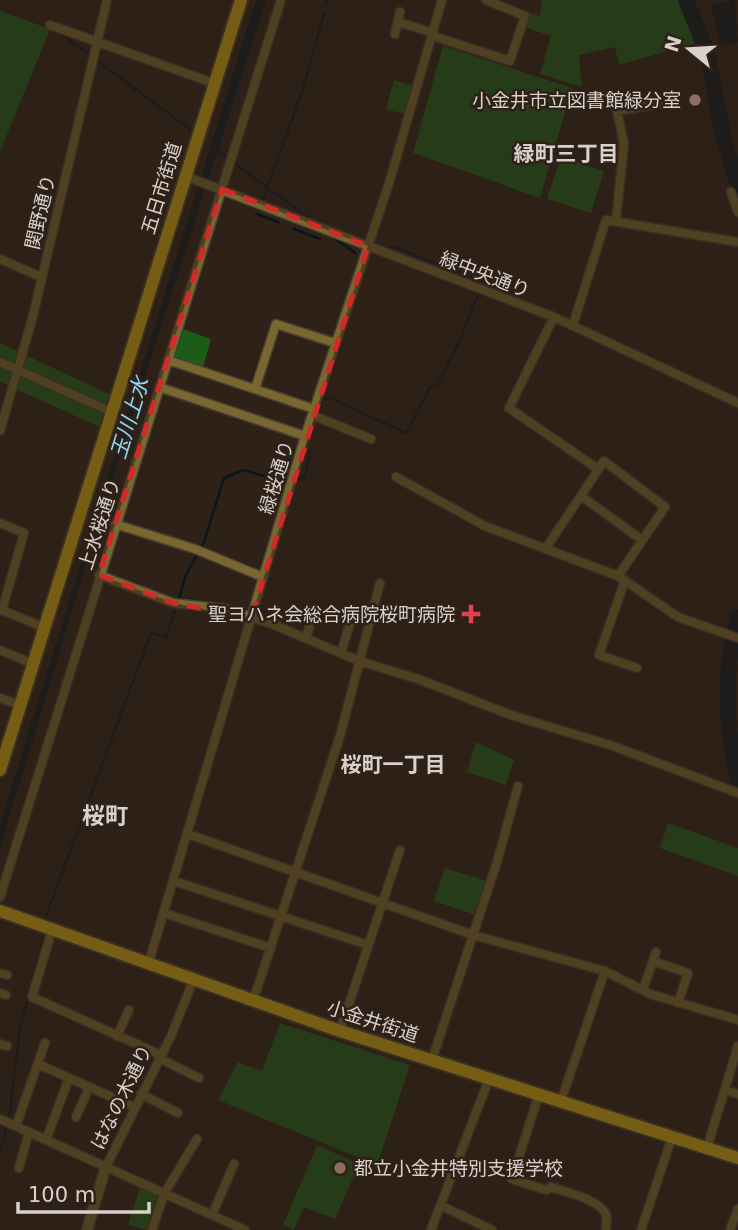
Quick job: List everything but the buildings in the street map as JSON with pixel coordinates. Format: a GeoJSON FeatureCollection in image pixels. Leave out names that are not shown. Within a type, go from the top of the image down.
{"type":"FeatureCollection","features":[{"type":"Feature","properties":{"kind":"main road","name":"五日市街道"},"geometry":{"type":"LineString","coordinates":[[45,628],[241,0]]}},
{"type":"Feature","properties":{"kind":"main road"},"geometry":{"type":"LineString","coordinates":[[1,761],[45,628]]}},
{"type":"Feature","properties":{"kind":"main road","name":"小金井街道"},"geometry":{"type":"LineString","coordinates":[[0,911],[340,1031],[738,1158]]}},
{"type":"Feature","properties":{"kind":"street","name":"関野通り"},"geometry":{"type":"LineString","coordinates":[[0,431],[19,370],[107,0]]}},
{"type":"Feature","properties":{"kind":"street","name":"上水桜通り"},"geometry":{"type":"LineString","coordinates":[[0,897],[219,188],[281,0]]}},
{"type":"Feature","properties":{"kind":"street","name":"緑桜通り"},"geometry":{"type":"LineString","coordinates":[[148,965],[305,436],[406,132],[442,0]]}},
{"type":"Feature","properties":{"kind":"street"},"geometry":{"type":"LineString","coordinates":[[398,22],[510,61],[524,16],[486,0]]}},
{"type":"Feature","properties":{"kind":"street"},"geometry":{"type":"LineString","coordinates":[[395,34],[400,12]]}},
{"type":"Feature","properties":{"kind":"street"},"geometry":{"type":"LineString","coordinates":[[50,25],[213,83]]}},
{"type":"Feature","properties":{"kind":"street"},"geometry":{"type":"LineString","coordinates":[[616,220],[624,144],[617,111],[667,102]]}},
{"type":"Feature","properties":{"kind":"street","name":"緑中央通り"},"geometry":{"type":"LineString","coordinates":[[187,176],[554,317],[738,403]]}},
{"type":"Feature","properties":{"kind":"street"},"geometry":{"type":"LineString","coordinates":[[731,192],[738,212]]}},
{"type":"Feature","properties":{"kind":"street"},"geometry":{"type":"LineString","coordinates":[[573,325],[590,278],[605,222],[616,220],[738,242]]}},
{"type":"Feature","properties":{"kind":"street"},"geometry":{"type":"LineString","coordinates":[[0,259],[41,277]]}},
{"type":"Feature","properties":{"kind":"street"},"geometry":{"type":"LineString","coordinates":[[554,317],[509,408],[598,469]]}},
{"type":"Feature","properties":{"kind":"street"},"geometry":{"type":"LineString","coordinates":[[255,389],[276,324],[335,343]]}},
{"type":"Feature","properties":{"kind":"street"},"geometry":{"type":"LineString","coordinates":[[168,360],[255,389],[371,439]]}},
{"type":"Feature","properties":{"kind":"street"},"geometry":{"type":"LineString","coordinates":[[0,362],[112,412]]}},
{"type":"Feature","properties":{"kind":"street"},"geometry":{"type":"LineString","coordinates":[[159,387],[305,436]]}},
{"type":"Feature","properties":{"kind":"street"},"geometry":{"type":"LineString","coordinates":[[546,548],[604,461],[665,507],[642,540],[622,578],[599,655],[637,668]]}},
{"type":"Feature","properties":{"kind":"street"},"geometry":{"type":"LineString","coordinates":[[396,477],[485,526],[622,578],[678,617],[738,638]]}},
{"type":"Feature","properties":{"kind":"street"},"geometry":{"type":"LineString","coordinates":[[581,496],[642,540]]}},
{"type":"Feature","properties":{"kind":"street"},"geometry":{"type":"LineString","coordinates":[[0,523],[24,533],[2,610],[45,628]]}},
{"type":"Feature","properties":{"kind":"street"},"geometry":{"type":"LineString","coordinates":[[115,524],[199,551],[263,577]]}},
{"type":"Feature","properties":{"kind":"street"},"geometry":{"type":"LineString","coordinates":[[99,575],[176,603],[226,609],[306,638],[359,662],[418,679],[511,715],[613,746],[737,793]]}},
{"type":"Feature","properties":{"kind":"street"},"geometry":{"type":"LineString","coordinates":[[253,1001],[340,736],[380,583]]}},
{"type":"Feature","properties":{"kind":"street"},"geometry":{"type":"LineString","coordinates":[[341,653],[351,620]]}},
{"type":"Feature","properties":{"kind":"street"},"geometry":{"type":"LineString","coordinates":[[306,638],[310,625]]}},
{"type":"Feature","properties":{"kind":"street"},"geometry":{"type":"LineString","coordinates":[[0,650],[33,664]]}},
{"type":"Feature","properties":{"kind":"street"},"geometry":{"type":"LineString","coordinates":[[0,698],[20,705]]}},
{"type":"Feature","properties":{"kind":"street"},"geometry":{"type":"LineString","coordinates":[[432,1060],[518,786]]}},
{"type":"Feature","properties":{"kind":"street"},"geometry":{"type":"LineString","coordinates":[[188,834],[473,935],[605,971],[643,990],[678,1003],[738,1020]]}},
{"type":"Feature","properties":{"kind":"street"},"geometry":{"type":"LineString","coordinates":[[340,1031],[400,856]]}},
{"type":"Feature","properties":{"kind":"street"},"geometry":{"type":"LineString","coordinates":[[174,881],[368,946]]}},
{"type":"Feature","properties":{"kind":"street"},"geometry":{"type":"LineString","coordinates":[[164,912],[271,948]]}},
{"type":"Feature","properties":{"kind":"street"},"geometry":{"type":"LineString","coordinates":[[52,930],[32,997],[199,1078]]}},
{"type":"Feature","properties":{"kind":"street"},"geometry":{"type":"LineString","coordinates":[[643,990],[655,956],[688,972],[678,1003]]}},
{"type":"Feature","properties":{"kind":"street"},"geometry":{"type":"LineString","coordinates":[[561,1101],[605,971]]}},
{"type":"Feature","properties":{"kind":"street","name":"はなの木通り"},"geometry":{"type":"LineString","coordinates":[[87,1230],[105,1169],[160,1057],[193,981]]}},
{"type":"Feature","properties":{"kind":"street"},"geometry":{"type":"LineString","coordinates":[[117,1036],[129,1010]]}},
{"type":"Feature","properties":{"kind":"street"},"geometry":{"type":"LineString","coordinates":[[15,1126],[46,1043]]}},
{"type":"Feature","properties":{"kind":"street"},"geometry":{"type":"LineString","coordinates":[[707,1148],[738,1046]]}},
{"type":"Feature","properties":{"kind":"street"},"geometry":{"type":"LineString","coordinates":[[38,1064],[134,1107]]}},
{"type":"Feature","properties":{"kind":"street"},"geometry":{"type":"LineString","coordinates":[[46,1140],[69,1078]]}},
{"type":"Feature","properties":{"kind":"street"},"geometry":{"type":"LineString","coordinates":[[431,1230],[489,1079]]}},
{"type":"Feature","properties":{"kind":"street"},"geometry":{"type":"LineString","coordinates":[[76,1117],[89,1088]]}},
{"type":"Feature","properties":{"kind":"street"},"geometry":{"type":"LineString","coordinates":[[725,1090],[738,1094]]}},
{"type":"Feature","properties":{"kind":"street"},"geometry":{"type":"LineString","coordinates":[[141,1094],[178,1113]]}},
{"type":"Feature","properties":{"kind":"street"},"geometry":{"type":"LineString","coordinates":[[539,1094],[512,1179],[546,1191],[551,1187],[569,1192],[599,1207],[607,1216],[606,1230]]}},
{"type":"Feature","properties":{"kind":"street"},"geometry":{"type":"LineString","coordinates":[[2,1120],[105,1169],[245,1230]]}},
{"type":"Feature","properties":{"kind":"street"},"geometry":{"type":"LineString","coordinates":[[19,1168],[29,1132]]}},
{"type":"Feature","properties":{"kind":"street"},"geometry":{"type":"LineString","coordinates":[[641,1230],[672,1137]]}},
{"type":"Feature","properties":{"kind":"street"},"geometry":{"type":"LineString","coordinates":[[152,1230],[164,1194],[197,1139]]}},
{"type":"Feature","properties":{"kind":"street"},"geometry":{"type":"LineString","coordinates":[[212,1215],[234,1164]]}},
{"type":"Feature","properties":{"kind":"street"},"geometry":{"type":"LineString","coordinates":[[442,1206],[492,1230]]}},
{"type":"Feature","properties":{"kind":"street"},"geometry":{"type":"LineString","coordinates":[[730,1230],[738,1209]]}},
{"type":"Feature","properties":{"kind":"highlighted area"},"geometry":{"type":"Polygon","coordinates":[[[222,189],[368,246],[251,618],[173,603],[99,575],[222,189]]]}},
{"type":"Feature","properties":{"kind":"green space"},"geometry":{"type":"Polygon","coordinates":[[[542,0],[688,0],[699,42],[619,65],[615,47],[579,55],[582,87],[540,74],[551,36],[527,28],[530,13],[540,16],[542,0]]]}},
{"type":"Feature","properties":{"kind":"green space"},"geometry":{"type":"Polygon","coordinates":[[[0,11],[50,29],[0,152],[0,11]]]}},
{"type":"Feature","properties":{"kind":"green space"},"geometry":{"type":"Polygon","coordinates":[[[443,46],[572,88],[540,198],[413,153],[443,46]]]}},
{"type":"Feature","properties":{"kind":"green space"},"geometry":{"type":"Polygon","coordinates":[[[394,80],[411,85],[414,90],[408,112],[404,114],[386,109],[394,80]]]}},
{"type":"Feature","properties":{"kind":"green space"},"geometry":{"type":"Polygon","coordinates":[[[561,157],[604,171],[591,213],[547,199],[561,157]]]}},
{"type":"Feature","properties":{"kind":"green space"},"geometry":{"type":"Polygon","coordinates":[[[183,329],[211,339],[203,367],[174,358],[183,329]]]}},
{"type":"Feature","properties":{"kind":"green space"},"geometry":{"type":"Polygon","coordinates":[[[0,343],[111,395],[100,427],[0,382],[0,343]]]}},
{"type":"Feature","properties":{"kind":"green space"},"geometry":{"type":"Polygon","coordinates":[[[476,742],[514,760],[506,785],[467,772],[476,742]]]}},
{"type":"Feature","properties":{"kind":"green space"},"geometry":{"type":"Polygon","coordinates":[[[668,823],[738,848],[738,876],[660,848],[668,823]]]}},
{"type":"Feature","properties":{"kind":"green space"},"geometry":{"type":"Polygon","coordinates":[[[445,868],[487,881],[476,915],[434,901],[445,868]]]}},
{"type":"Feature","properties":{"kind":"green space"},"geometry":{"type":"Polygon","coordinates":[[[280,1023],[410,1065],[377,1165],[218,1100],[238,1062],[262,1071],[280,1023]]]}},
{"type":"Feature","properties":{"kind":"green space"},"geometry":{"type":"Polygon","coordinates":[[[317,1145],[359,1164],[335,1219],[304,1207],[294,1230],[283,1225],[317,1145]]]}},
{"type":"Feature","properties":{"kind":"green space"},"geometry":{"type":"Polygon","coordinates":[[[140,1188],[156,1195],[158,1199],[148,1230],[128,1225],[140,1188]]]}},
{"type":"Feature","properties":{"kind":"water","name":"玉川上水"},"geometry":{"type":"Polygon","coordinates":[[[256,0],[266,0],[116,467],[0,848],[0,824],[256,0]]]}},
{"type":"Feature","properties":{"kind":"water"},"geometry":{"type":"Polygon","coordinates":[[[735,0],[738,42],[721,46],[711,5],[735,0]]]}},
{"type":"Feature","properties":{"kind":"waterway"},"geometry":{"type":"LineString","coordinates":[[686,0],[707,52],[723,136],[738,185]]}},
{"type":"Feature","properties":{"kind":"waterway"},"geometry":{"type":"LineString","coordinates":[[263,199],[303,89],[324,13]]}},
{"type":"Feature","properties":{"kind":"waterway"},"geometry":{"type":"LineString","coordinates":[[57,31],[91,56]]}},
{"type":"Feature","properties":{"kind":"waterway"},"geometry":{"type":"LineString","coordinates":[[96,60],[195,133]]}},
{"type":"Feature","properties":{"kind":"waterway"},"geometry":{"type":"LineString","coordinates":[[217,150],[229,159]]}},
{"type":"Feature","properties":{"kind":"waterway"},"geometry":{"type":"LineString","coordinates":[[234,163],[313,221]]}},
{"type":"Feature","properties":{"kind":"waterway"},"geometry":{"type":"LineString","coordinates":[[257,214],[278,222]]}},
{"type":"Feature","properties":{"kind":"waterway"},"geometry":{"type":"LineString","coordinates":[[294,229],[320,239]]}},
{"type":"Feature","properties":{"kind":"waterway"},"geometry":{"type":"LineString","coordinates":[[332,236],[355,253]]}},
{"type":"Feature","properties":{"kind":"waterway"},"geometry":{"type":"LineString","coordinates":[[392,246],[482,281]]}},
{"type":"Feature","properties":{"kind":"waterway"},"geometry":{"type":"LineString","coordinates":[[319,411],[322,399],[330,398],[406,433],[430,387],[436,386],[458,344],[478,295]]}},
{"type":"Feature","properties":{"kind":"waterway"},"geometry":{"type":"LineString","coordinates":[[295,480],[305,477],[310,451]]}},
{"type":"Feature","properties":{"kind":"waterway"},"geometry":{"type":"LineString","coordinates":[[178,601],[186,575],[204,542],[224,478],[243,470],[288,483]]}},
{"type":"Feature","properties":{"kind":"waterway"},"geometry":{"type":"LineString","coordinates":[[46,916],[151,633],[166,637],[176,607]]}},
{"type":"Feature","properties":{"kind":"waterway"},"geometry":{"type":"LineString","coordinates":[[738,617],[728,677],[728,719],[738,779]]}},
{"type":"Feature","properties":{"kind":"waterway"},"geometry":{"type":"LineString","coordinates":[[9,1120],[20,1028],[44,938]]}},
{"type":"Feature","properties":{"kind":"waterway"},"geometry":{"type":"LineString","coordinates":[[0,1153],[7,1126]]}},
{"type":"Feature","properties":{"kind":"place","name":"小金井市立図書館緑分室"},"geometry":{"type":"Point","coordinates":[695,100]}},
{"type":"Feature","properties":{"kind":"place","name":"聖ヨハネ会総合病院桜町病院"},"geometry":{"type":"Point","coordinates":[471,614]}},
{"type":"Feature","properties":{"kind":"place","name":"都立小金井特別支援学校"},"geometry":{"type":"Point","coordinates":[340,1168]}},
{"type":"Feature","properties":{"kind":"district","name":"緑町三丁目"},"geometry":{"type":"Point","coordinates":[566,154]}},
{"type":"Feature","properties":{"kind":"district","name":"桜町一丁目"},"geometry":{"type":"Point","coordinates":[393,765]}},
{"type":"Feature","properties":{"kind":"district","name":"桜町"},"geometry":{"type":"Point","coordinates":[105,816]}}]}
